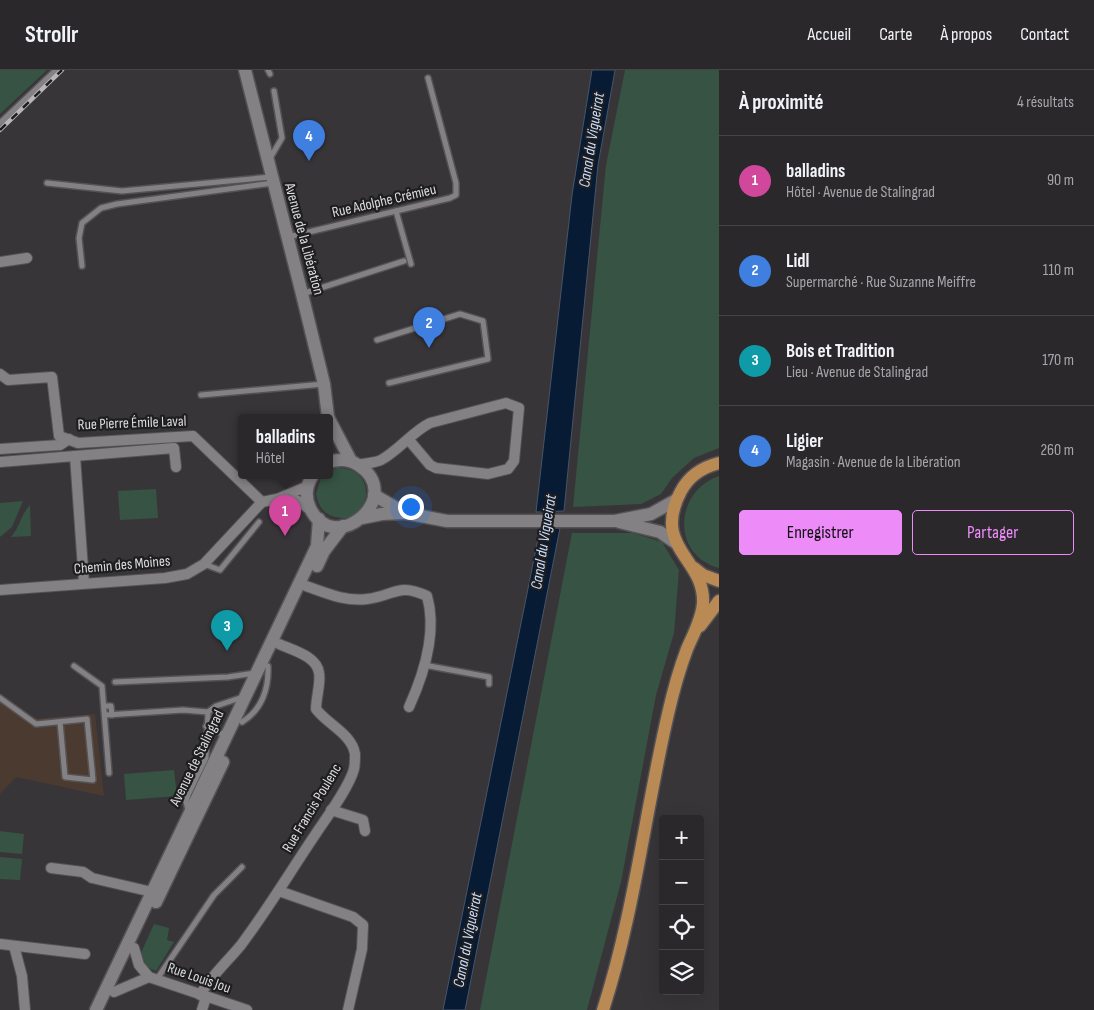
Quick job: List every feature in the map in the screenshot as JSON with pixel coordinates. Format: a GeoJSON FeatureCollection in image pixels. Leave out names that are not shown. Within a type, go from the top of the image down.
{"type":"FeatureCollection","features":[{"type":"Feature","properties":{"kind":"main road","name":"Avenue de la Libération"},"geometry":{"type":"LineString","coordinates":[[245,70],[324,384],[328,414]]}},
{"type":"Feature","properties":{"kind":"main road","name":"Avenue de la Libération"},"geometry":{"type":"LineString","coordinates":[[333,427],[354,463],[364,470],[373,489]]}},
{"type":"Feature","properties":{"kind":"main road"},"geometry":{"type":"LineString","coordinates":[[333,461],[340,460],[354,463]]}},
{"type":"Feature","properties":{"kind":"main road"},"geometry":{"type":"LineString","coordinates":[[603,1010],[629,908],[673,690],[701,612],[702,591],[676,543],[672,526],[676,500],[690,479],[704,468],[719,463]]}},
{"type":"Feature","properties":{"kind":"main road","name":"Avenue de Stalingrad"},"geometry":{"type":"LineString","coordinates":[[157,895],[190,811],[256,673],[284,621],[317,546],[315,515],[308,503],[310,480]]}},
{"type":"Feature","properties":{"kind":"main road"},"geometry":{"type":"LineString","coordinates":[[315,515],[334,526],[353,524],[368,512],[373,489],[405,513]]}},
{"type":"Feature","properties":{"kind":"main road"},"geometry":{"type":"LineString","coordinates":[[362,518],[382,514],[405,513],[446,521],[615,521],[651,514],[676,500]]}},
{"type":"Feature","properties":{"kind":"main road"},"geometry":{"type":"LineString","coordinates":[[615,521],[660,532],[676,543]]}},
{"type":"Feature","properties":{"kind":"main road","name":"Avenue de Stalingrad"},"geometry":{"type":"LineString","coordinates":[[301,585],[343,526]]}},
{"type":"Feature","properties":{"kind":"main road"},"geometry":{"type":"LineString","coordinates":[[690,566],[702,575],[719,581]]}},
{"type":"Feature","properties":{"kind":"main road"},"geometry":{"type":"LineString","coordinates":[[694,634],[719,602]]}},
{"type":"Feature","properties":{"kind":"main road"},"geometry":{"type":"LineString","coordinates":[[266,653],[272,651],[279,644],[277,640],[284,621]]}},
{"type":"Feature","properties":{"kind":"main road","name":"Avenue de Stalingrad"},"geometry":{"type":"LineString","coordinates":[[105,1010],[110,990],[130,946],[210,788],[279,644]]}},
{"type":"Feature","properties":{"kind":"main road"},"geometry":{"type":"LineString","coordinates":[[226,736],[231,735],[238,722],[243,720]]}},
{"type":"Feature","properties":{"kind":"main road"},"geometry":{"type":"LineString","coordinates":[[190,811],[197,807],[206,790],[210,788],[208,784],[216,768],[214,760]]}},
{"type":"Feature","properties":{"kind":"main road","name":"Avenue de Stalingrad"},"geometry":{"type":"LineString","coordinates":[[96,1010],[110,990]]}},
{"type":"Feature","properties":{"kind":"street"},"geometry":{"type":"LineString","coordinates":[[0,262],[28,258]]}},
{"type":"Feature","properties":{"kind":"street","name":"Rue Pierre Émile Laval"},"geometry":{"type":"LineString","coordinates":[[0,374],[8,380],[52,377],[59,436],[78,443],[193,436],[262,502]]}},
{"type":"Feature","properties":{"kind":"street"},"geometry":{"type":"LineString","coordinates":[[354,463],[381,460],[408,439],[430,423],[506,403],[519,408],[514,461],[508,469],[495,473],[436,468],[430,465],[408,439]]}},
{"type":"Feature","properties":{"kind":"street"},"geometry":{"type":"LineString","coordinates":[[0,449],[60,445],[69,440]]}},
{"type":"Feature","properties":{"kind":"street"},"geometry":{"type":"LineString","coordinates":[[0,462],[174,448],[176,467]]}},
{"type":"Feature","properties":{"kind":"street"},"geometry":{"type":"LineString","coordinates":[[75,456],[84,583]]}},
{"type":"Feature","properties":{"kind":"street"},"geometry":{"type":"LineString","coordinates":[[373,489],[381,460]]}},
{"type":"Feature","properties":{"kind":"street"},"geometry":{"type":"LineString","coordinates":[[277,499],[310,480]]}},
{"type":"Feature","properties":{"kind":"street"},"geometry":{"type":"LineString","coordinates":[[262,502],[277,499],[298,501],[315,515]]}},
{"type":"Feature","properties":{"kind":"street","name":"Chemin des Moines"},"geometry":{"type":"LineString","coordinates":[[0,590],[165,578],[187,574],[204,564],[262,502]]}},
{"type":"Feature","properties":{"kind":"street"},"geometry":{"type":"LineString","coordinates":[[301,585],[351,600],[367,600],[397,589],[413,589],[426,596],[432,613],[420,682],[409,707]]}},
{"type":"Feature","properties":{"kind":"street","name":"Rue Francis Poulenc"},"geometry":{"type":"LineString","coordinates":[[202,1010],[203,996],[208,982],[238,949],[268,910],[354,770],[355,755],[352,745],[316,709],[320,674],[316,664],[304,655],[279,644]]}},
{"type":"Feature","properties":{"kind":"street"},"geometry":{"type":"LineString","coordinates":[[331,810],[363,820],[365,831]]}},
{"type":"Feature","properties":{"kind":"street"},"geometry":{"type":"LineString","coordinates":[[51,868],[84,872],[92,878],[157,895]]}},
{"type":"Feature","properties":{"kind":"street"},"geometry":{"type":"LineString","coordinates":[[279,892],[353,917],[363,924],[362,949],[348,1010]]}},
{"type":"Feature","properties":{"kind":"street"},"geometry":{"type":"LineString","coordinates":[[0,944],[85,954]]}},
{"type":"Feature","properties":{"kind":"street"},"geometry":{"type":"LineString","coordinates":[[14,946],[22,976],[25,1010]]}},
{"type":"Feature","properties":{"kind":"street"},"geometry":{"type":"LineString","coordinates":[[130,946],[139,965],[153,978]]}},
{"type":"Feature","properties":{"kind":"street","name":"Rue Louis Jou"},"geometry":{"type":"LineString","coordinates":[[110,990],[153,978],[246,1010]]}},
{"type":"Feature","properties":{"kind":"lane"},"geometry":{"type":"LineString","coordinates":[[0,123],[56,70]]}},
{"type":"Feature","properties":{"kind":"lane","name":"Rue Adolphe Crémieu"},"geometry":{"type":"LineString","coordinates":[[287,237],[456,195],[456,183],[428,78]]}},
{"type":"Feature","properties":{"kind":"lane"},"geometry":{"type":"LineString","coordinates":[[268,163],[282,138],[274,91]]}},
{"type":"Feature","properties":{"kind":"lane"},"geometry":{"type":"LineString","coordinates":[[47,183],[122,191],[272,180]]}},
{"type":"Feature","properties":{"kind":"lane"},"geometry":{"type":"LineString","coordinates":[[82,266],[79,238],[82,223],[101,208],[272,180]]}},
{"type":"Feature","properties":{"kind":"lane"},"geometry":{"type":"LineString","coordinates":[[396,211],[411,264]]}},
{"type":"Feature","properties":{"kind":"lane"},"geometry":{"type":"LineString","coordinates":[[302,294],[404,261]]}},
{"type":"Feature","properties":{"kind":"lane"},"geometry":{"type":"LineString","coordinates":[[377,340],[460,314],[483,321],[488,358],[389,383]]}},
{"type":"Feature","properties":{"kind":"lane"},"geometry":{"type":"LineString","coordinates":[[201,395],[324,384]]}},
{"type":"Feature","properties":{"kind":"lane"},"geometry":{"type":"LineString","coordinates":[[204,564],[220,570],[259,522]]}},
{"type":"Feature","properties":{"kind":"lane"},"geometry":{"type":"LineString","coordinates":[[424,664],[489,677],[489,684]]}},
{"type":"Feature","properties":{"kind":"lane"},"geometry":{"type":"LineString","coordinates":[[74,666],[102,686],[105,706],[111,706],[109,715],[109,773]]}},
{"type":"Feature","properties":{"kind":"lane"},"geometry":{"type":"LineString","coordinates":[[115,682],[228,677],[256,673]]}},
{"type":"Feature","properties":{"kind":"lane"},"geometry":{"type":"LineString","coordinates":[[109,715],[183,710],[208,712],[216,706],[245,696]]}},
{"type":"Feature","properties":{"kind":"lane"},"geometry":{"type":"LineString","coordinates":[[0,698],[36,724],[87,719],[93,780],[65,777],[60,722]]}},
{"type":"Feature","properties":{"kind":"lane"},"geometry":{"type":"LineString","coordinates":[[190,811],[186,802],[188,795],[208,750],[206,726],[208,712]]}},
{"type":"Feature","properties":{"kind":"lane"},"geometry":{"type":"LineString","coordinates":[[206,726],[226,736]]}},
{"type":"Feature","properties":{"kind":"lane"},"geometry":{"type":"LineString","coordinates":[[153,978],[214,896],[242,867]]}},
{"type":"Feature","properties":{"kind":"shaded area"},"geometry":{"type":"Polygon","coordinates":[[[0,697],[33,719],[95,714],[104,796],[16,777],[0,794],[0,697]]]}},
{"type":"Feature","properties":{"kind":"green space"},"geometry":{"type":"Polygon","coordinates":[[[0,70],[47,70],[0,114],[0,70]]]}},
{"type":"Feature","properties":{"kind":"green space"},"geometry":{"type":"Polygon","coordinates":[[[625,70],[719,70],[719,448],[694,458],[672,478],[661,494],[641,504],[573,507],[606,165],[625,70]]]}},
{"type":"Feature","properties":{"kind":"green space"},"geometry":{"type":"Polygon","coordinates":[[[336,468],[350,470],[360,476],[365,485],[366,496],[363,505],[357,513],[347,518],[327,514],[317,498],[316,494],[321,479],[333,479],[333,470],[336,468]]]}},
{"type":"Feature","properties":{"kind":"green space"},"geometry":{"type":"Polygon","coordinates":[[[719,476],[719,568],[703,561],[692,551],[686,538],[684,523],[693,495],[704,484],[719,476]]]}},
{"type":"Feature","properties":{"kind":"green space"},"geometry":{"type":"Polygon","coordinates":[[[156,489],[158,518],[120,520],[118,491],[156,489]]]}},
{"type":"Feature","properties":{"kind":"green space"},"geometry":{"type":"Polygon","coordinates":[[[23,501],[12,527],[0,537],[0,503],[23,501]]]}},
{"type":"Feature","properties":{"kind":"green space"},"geometry":{"type":"Polygon","coordinates":[[[30,505],[31,536],[11,537],[24,512],[30,505]]]}},
{"type":"Feature","properties":{"kind":"green space"},"geometry":{"type":"Polygon","coordinates":[[[572,533],[633,533],[662,542],[679,570],[674,633],[656,695],[621,882],[587,1010],[480,1010],[572,533]]]}},
{"type":"Feature","properties":{"kind":"green space"},"geometry":{"type":"Polygon","coordinates":[[[174,770],[177,796],[126,800],[124,774],[174,770]]]}},
{"type":"Feature","properties":{"kind":"green space"},"geometry":{"type":"Polygon","coordinates":[[[0,831],[24,834],[22,854],[0,852],[0,831]]]}},
{"type":"Feature","properties":{"kind":"green space"},"geometry":{"type":"Polygon","coordinates":[[[0,857],[22,859],[20,880],[0,879],[0,857]]]}},
{"type":"Feature","properties":{"kind":"green space"},"geometry":{"type":"Polygon","coordinates":[[[154,924],[169,928],[167,940],[174,942],[156,971],[144,966],[141,953],[154,924]]]}},
{"type":"Feature","properties":{"kind":"water","name":"Canal du Vigueirat"},"geometry":{"type":"Polygon","coordinates":[[[592,70],[615,70],[598,165],[564,511],[536,512],[572,195],[592,70]]]}},
{"type":"Feature","properties":{"kind":"water","name":"Canal du Vigueirat"},"geometry":{"type":"Polygon","coordinates":[[[560,528],[465,1010],[443,1010],[540,529],[560,528]]]}},
{"type":"Feature","properties":{"kind":"railway"},"geometry":{"type":"LineString","coordinates":[[0,130],[62,70]]}},
{"type":"Feature","properties":{"kind":"place","name":"Ligier"},"geometry":{"type":"Point","coordinates":[309,161]}},
{"type":"Feature","properties":{"kind":"place","name":"Lidl"},"geometry":{"type":"Point","coordinates":[429,348]}},
{"type":"Feature","properties":{"kind":"place","name":"balladins"},"geometry":{"type":"Point","coordinates":[285,536]}},
{"type":"Feature","properties":{"kind":"place","name":"Bois et Tradition"},"geometry":{"type":"Point","coordinates":[227,651]}}]}
